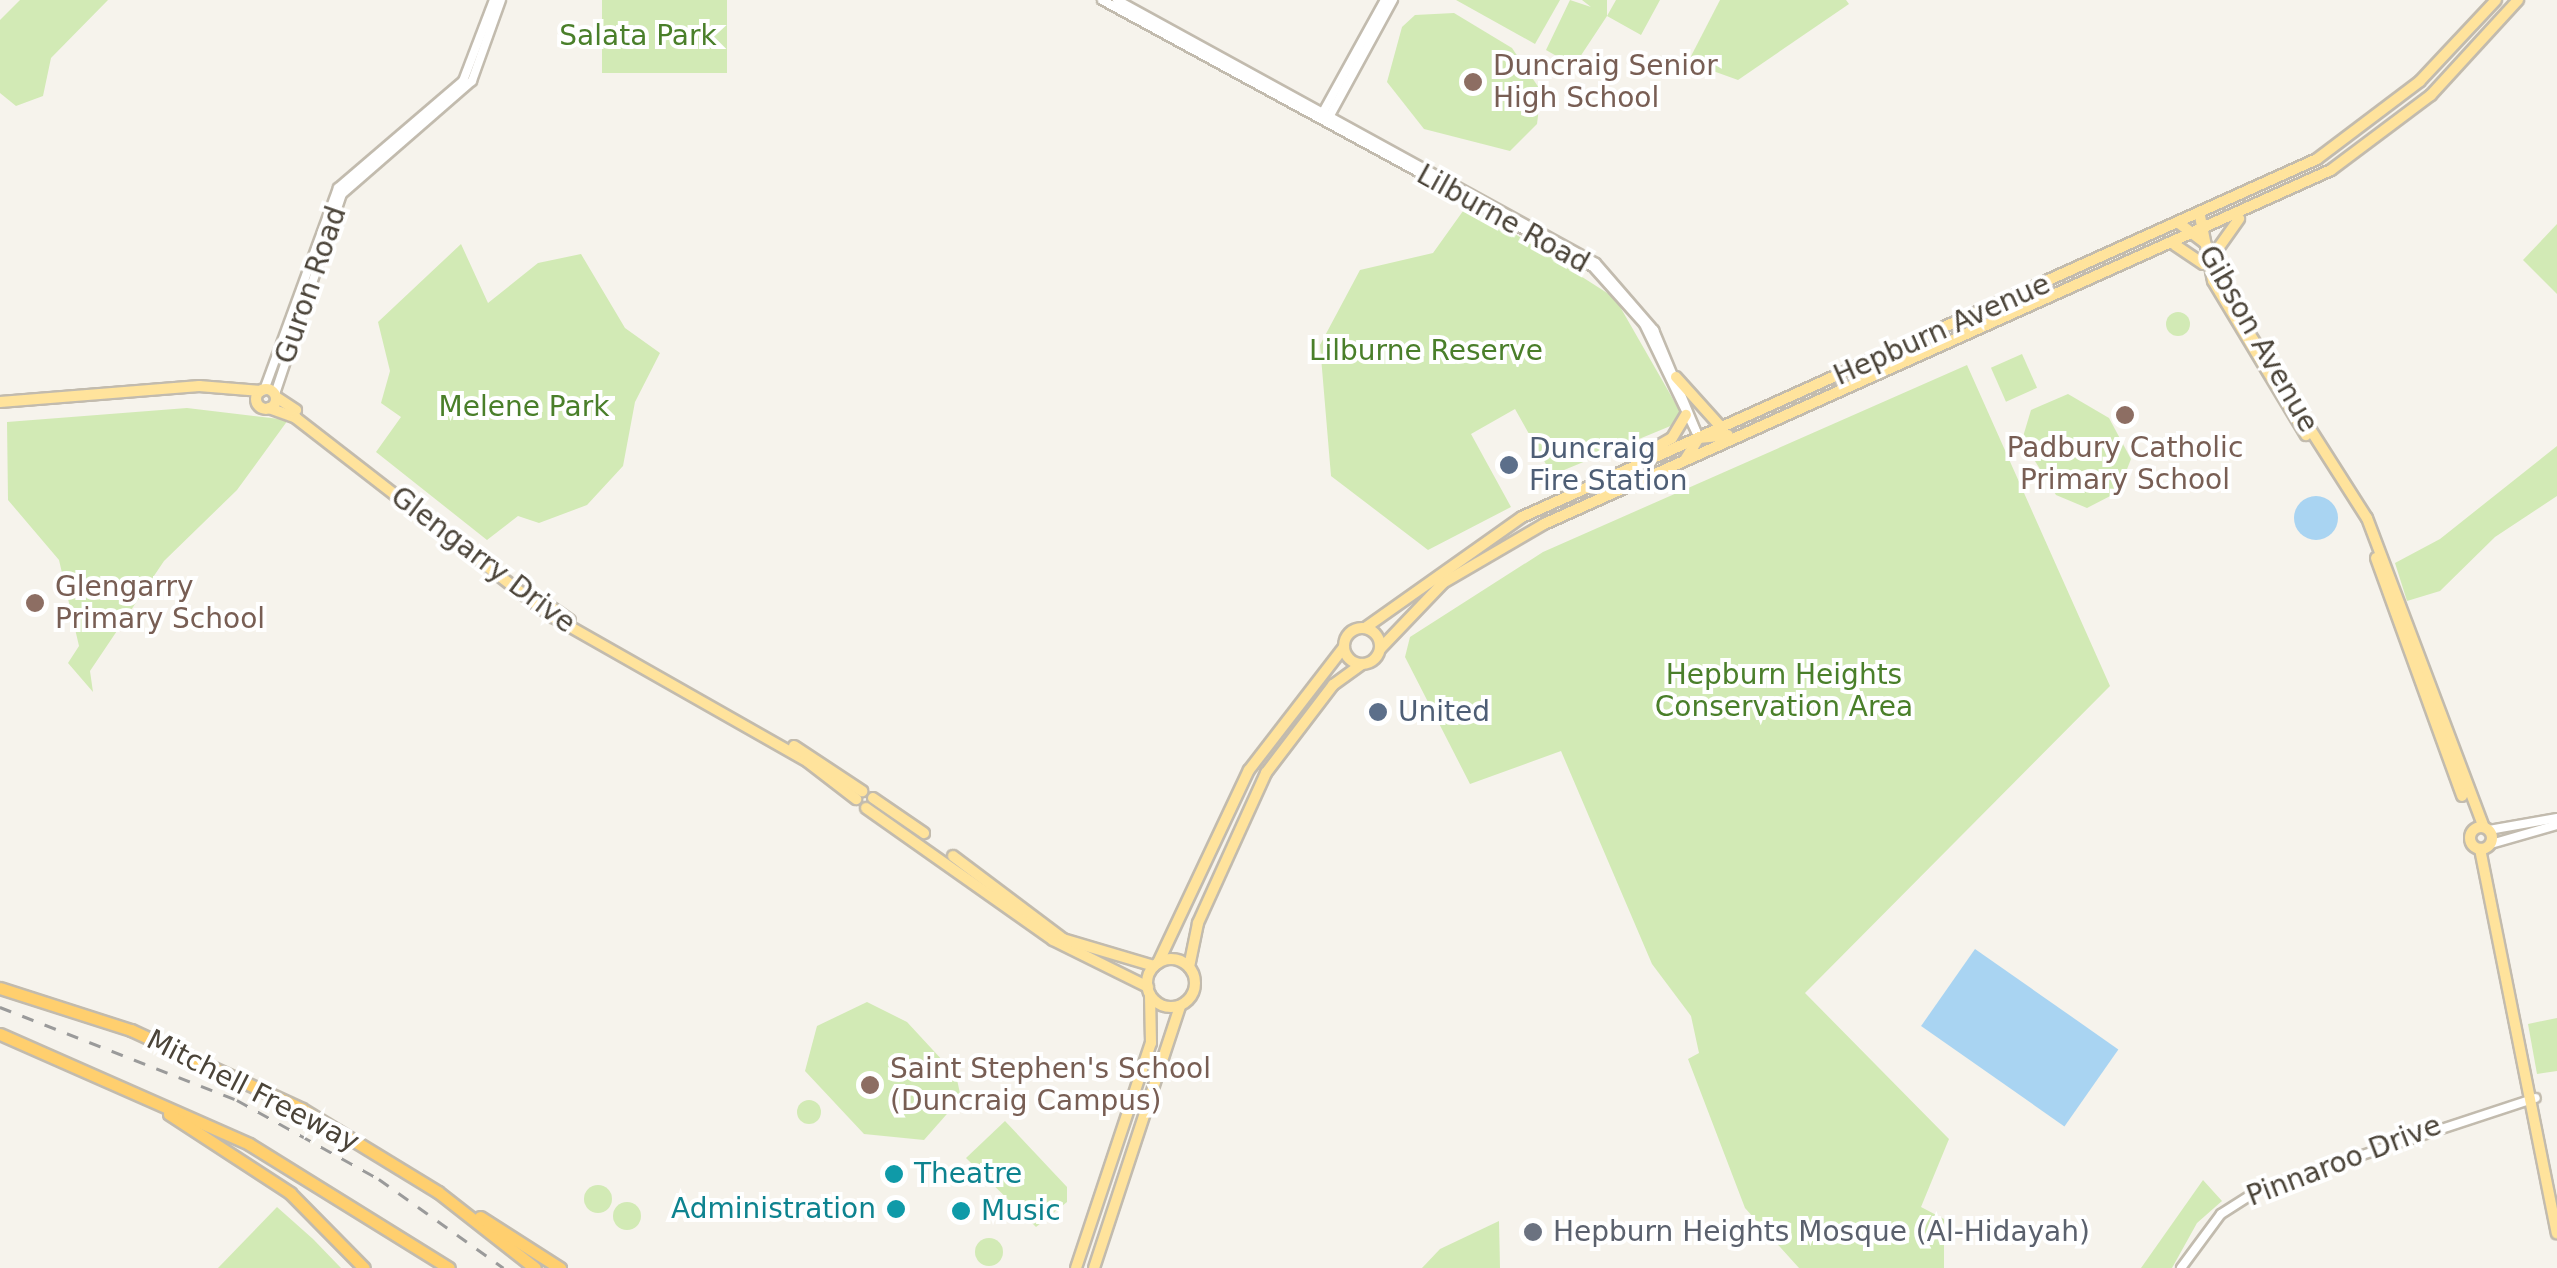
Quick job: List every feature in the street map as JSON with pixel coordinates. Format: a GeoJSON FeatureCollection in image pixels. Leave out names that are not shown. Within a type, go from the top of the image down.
{"type":"FeatureCollection","features":[{"type":"Feature","properties":{"kind":"highway","name":"Mitchell Freeway"},"geometry":{"type":"LineString","coordinates":[[0,988],[165,1044],[302,1109],[438,1192],[535,1268]]}},
{"type":"Feature","properties":{"kind":"highway","name":"Mitchell Freeway"},"geometry":{"type":"LineString","coordinates":[[0,1034],[249,1144],[450,1268]]}},
{"type":"Feature","properties":{"kind":"highway"},"geometry":{"type":"LineString","coordinates":[[125,1088],[244,1158],[364,1268]]}},
{"type":"Feature","properties":{"kind":"highway"},"geometry":{"type":"LineString","coordinates":[[438,1192],[560,1268]]}},
{"type":"Feature","properties":{"kind":"main road","name":"Hepburn Avenue"},"geometry":{"type":"LineString","coordinates":[[1344,647],[1348,633],[1365,628],[1448,560],[1544,507],[2200,216],[2317,160],[2368,124],[2496,0]]}},
{"type":"Feature","properties":{"kind":"main road","name":"Hepburn Avenue"},"geometry":{"type":"LineString","coordinates":[[1362,664],[1380,649],[1404,618],[1463,570],[1676,466],[2243,214],[2383,134],[2518,0]]}},
{"type":"Feature","properties":{"kind":"main road"},"geometry":{"type":"LineString","coordinates":[[2212,257],[2243,214]]}},
{"type":"Feature","properties":{"kind":"main road"},"geometry":{"type":"LineString","coordinates":[[2180,224],[2198,235],[2200,216]]}},
{"type":"Feature","properties":{"kind":"main road","name":"Gibson Avenue"},"geometry":{"type":"LineString","coordinates":[[2198,235],[2371,527],[2482,829]]}},
{"type":"Feature","properties":{"kind":"main road","name":"Gibson Avenue"},"geometry":{"type":"LineString","coordinates":[[2198,235],[2207,269],[2365,530],[2482,829]]}},
{"type":"Feature","properties":{"kind":"main road"},"geometry":{"type":"LineString","coordinates":[[2174,245],[2207,269]]}},
{"type":"Feature","properties":{"kind":"main road"},"geometry":{"type":"LineString","coordinates":[[1676,377],[1722,428]]}},
{"type":"Feature","properties":{"kind":"main road"},"geometry":{"type":"LineString","coordinates":[[0,405],[185,386],[266,395]]}},
{"type":"Feature","properties":{"kind":"main road","name":"Glengarry Drive"},"geometry":{"type":"LineString","coordinates":[[266,395],[269,408],[296,418],[553,618],[808,762],[859,795]]}},
{"type":"Feature","properties":{"kind":"main road","name":"Glengarry Drive"},"geometry":{"type":"LineString","coordinates":[[266,395],[560,613],[859,795]]}},
{"type":"Feature","properties":{"kind":"main road"},"geometry":{"type":"LineString","coordinates":[[1676,466],[1699,438],[1718,440],[1791,414]]}},
{"type":"Feature","properties":{"kind":"main road"},"geometry":{"type":"LineString","coordinates":[[1608,478],[1668,442],[1686,415]]}},
{"type":"Feature","properties":{"kind":"main road"},"geometry":{"type":"LineString","coordinates":[[1463,570],[1544,507]]}},
{"type":"Feature","properties":{"kind":"main road"},"geometry":{"type":"LineString","coordinates":[[1365,628],[1380,649]]}},
{"type":"Feature","properties":{"kind":"main road"},"geometry":{"type":"LineString","coordinates":[[1076,1268],[1151,1043],[1149,991],[1156,965],[1249,770],[1344,647],[1362,664],[1332,685],[1266,774],[1198,923],[1189,966],[1195,988],[1180,1006],[1094,1268]]}},
{"type":"Feature","properties":{"kind":"main road"},"geometry":{"type":"LineString","coordinates":[[859,795],[1052,940],[1180,1006]]}},
{"type":"Feature","properties":{"kind":"main road"},"geometry":{"type":"LineString","coordinates":[[869,803],[1064,939],[1156,965],[1189,966]]}},
{"type":"Feature","properties":{"kind":"main road"},"geometry":{"type":"LineString","coordinates":[[2482,829],[2487,846]]}},
{"type":"Feature","properties":{"kind":"main road"},"geometry":{"type":"LineString","coordinates":[[2482,829],[2556,1228]]}},
{"type":"Feature","properties":{"kind":"main road"},"geometry":{"type":"LineString","coordinates":[[2533,1098],[2557,1201]]}},
{"type":"Feature","properties":{"kind":"street","name":"Guron Road"},"geometry":{"type":"LineString","coordinates":[[266,395],[338,188],[464,80],[498,0]]}},
{"type":"Feature","properties":{"kind":"street","name":"Lilburne Road"},"geometry":{"type":"LineString","coordinates":[[1102,0],[1596,262],[1643,312],[1676,377],[1699,438]]}},
{"type":"Feature","properties":{"kind":"street","name":"Lilburne Road"},"geometry":{"type":"LineString","coordinates":[[1117,0],[1593,267],[1639,317],[1699,438]]}},
{"type":"Feature","properties":{"kind":"street"},"geometry":{"type":"LineString","coordinates":[[1325,116],[1385,0]]}},
{"type":"Feature","properties":{"kind":"street"},"geometry":{"type":"LineString","coordinates":[[1325,116],[1393,0]]}},
{"type":"Feature","properties":{"kind":"street"},"geometry":{"type":"LineString","coordinates":[[2482,829],[2557,822]]}},
{"type":"Feature","properties":{"kind":"street"},"geometry":{"type":"LineString","coordinates":[[2487,846],[2557,822]]}},
{"type":"Feature","properties":{"kind":"street","name":"Pinnaroo Drive"},"geometry":{"type":"LineString","coordinates":[[2181,1268],[2221,1214],[2262,1188],[2533,1098]]}},
{"type":"Feature","properties":{"kind":"green space"},"geometry":{"type":"Polygon","coordinates":[[[20,0],[108,0],[51,58],[43,96],[16,106],[0,93],[0,20],[20,0]]]}},
{"type":"Feature","properties":{"kind":"green space","name":"Salata Park"},"geometry":{"type":"Polygon","coordinates":[[[602,0],[727,0],[727,73],[602,73],[602,0]]]}},
{"type":"Feature","properties":{"kind":"green space"},"geometry":{"type":"Polygon","coordinates":[[[1456,0],[1560,0],[1535,44],[1456,0]]]}},
{"type":"Feature","properties":{"kind":"green space"},"geometry":{"type":"Polygon","coordinates":[[[1570,0],[1591,7],[1582,0],[1607,0],[1607,16],[1574,66],[1546,50],[1570,0]]]}},
{"type":"Feature","properties":{"kind":"green space"},"geometry":{"type":"Polygon","coordinates":[[[1616,0],[1660,0],[1641,35],[1607,16],[1616,0]]]}},
{"type":"Feature","properties":{"kind":"green space"},"geometry":{"type":"Polygon","coordinates":[[[1720,0],[1846,0],[1849,4],[1738,80],[1688,62],[1720,0]]]}},
{"type":"Feature","properties":{"kind":"green space"},"geometry":{"type":"Polygon","coordinates":[[[1454,13],[1512,48],[1541,91],[1537,124],[1510,151],[1424,129],[1387,82],[1402,27],[1415,15],[1454,13]]]}},
{"type":"Feature","properties":{"kind":"green space","name":"Lilburne Reserve"},"geometry":{"type":"Polygon","coordinates":[[[1468,204],[1615,298],[1685,420],[1552,475],[1515,409],[1471,434],[1511,507],[1428,550],[1331,476],[1320,345],[1360,270],[1433,253],[1468,204]]]}},
{"type":"Feature","properties":{"kind":"green space"},"geometry":{"type":"Polygon","coordinates":[[[2557,224],[2557,294],[2523,260],[2557,224]]]}},
{"type":"Feature","properties":{"kind":"green space","name":"Melene Park"},"geometry":{"type":"Polygon","coordinates":[[[461,244],[488,303],[538,263],[581,254],[625,328],[660,353],[635,402],[623,466],[587,505],[539,523],[518,516],[487,540],[376,452],[401,417],[381,403],[390,371],[378,322],[461,244]]]}},
{"type":"Feature","properties":{"kind":"green space"},"geometry":{"type":"Polygon","coordinates":[[[2178,312],[2190,324],[2178,336],[2166,324],[2178,312]]]}},
{"type":"Feature","properties":{"kind":"green space"},"geometry":{"type":"Polygon","coordinates":[[[2022,354],[2037,388],[2006,402],[1991,368],[2022,354]]]}},
{"type":"Feature","properties":{"kind":"green space","name":"Hepburn Heights Conservation Area"},"geometry":{"type":"Polygon","coordinates":[[[1967,365],[2110,686],[1805,993],[1949,1139],[1921,1207],[1944,1219],[1944,1268],[1799,1268],[1745,1208],[1688,1059],[1699,1053],[1691,1016],[1652,964],[1561,751],[1470,784],[1405,657],[1410,637],[1543,552],[1967,365]]]}},
{"type":"Feature","properties":{"kind":"green space"},"geometry":{"type":"Polygon","coordinates":[[[2068,394],[2109,418],[2131,459],[2118,492],[2087,508],[2056,495],[2022,440],[2031,410],[2068,394]]]}},
{"type":"Feature","properties":{"kind":"green space"},"geometry":{"type":"Polygon","coordinates":[[[187,408],[288,420],[237,490],[164,561],[90,671],[93,692],[68,663],[79,646],[59,560],[8,500],[7,422],[187,408]]]}},
{"type":"Feature","properties":{"kind":"green space"},"geometry":{"type":"Polygon","coordinates":[[[2557,446],[2557,496],[2495,537],[2440,591],[2407,601],[2395,563],[2440,539],[2557,446]]]}},
{"type":"Feature","properties":{"kind":"green space"},"geometry":{"type":"Polygon","coordinates":[[[867,1002],[907,1022],[956,1075],[961,1098],[924,1140],[864,1134],[805,1071],[817,1026],[867,1002]]]}},
{"type":"Feature","properties":{"kind":"green space"},"geometry":{"type":"Polygon","coordinates":[[[2557,1018],[2557,1071],[2537,1074],[2528,1024],[2557,1018]]]}},
{"type":"Feature","properties":{"kind":"green space"},"geometry":{"type":"Polygon","coordinates":[[[809,1100],[818,1103],[818,1121],[809,1124],[800,1121],[797,1112],[800,1103],[809,1100]]]}},
{"type":"Feature","properties":{"kind":"green space"},"geometry":{"type":"Polygon","coordinates":[[[1005,1121],[1067,1187],[1067,1202],[1036,1227],[966,1158],[1005,1121]]]}},
{"type":"Feature","properties":{"kind":"green space"},"geometry":{"type":"Polygon","coordinates":[[[2203,1180],[2222,1201],[2197,1223],[2172,1268],[2141,1268],[2203,1180]]]}},
{"type":"Feature","properties":{"kind":"green space"},"geometry":{"type":"Polygon","coordinates":[[[598,1185],[608,1189],[612,1199],[608,1209],[598,1213],[588,1209],[584,1199],[588,1189],[598,1185]]]}},
{"type":"Feature","properties":{"kind":"green space"},"geometry":{"type":"Polygon","coordinates":[[[627,1202],[637,1206],[641,1216],[637,1226],[627,1230],[617,1226],[613,1216],[617,1206],[627,1202]]]}},
{"type":"Feature","properties":{"kind":"green space"},"geometry":{"type":"Polygon","coordinates":[[[277,1207],[313,1239],[341,1268],[218,1268],[277,1207]]]}},
{"type":"Feature","properties":{"kind":"green space"},"geometry":{"type":"Polygon","coordinates":[[[1499,1221],[1500,1268],[1422,1268],[1440,1249],[1499,1221]]]}},
{"type":"Feature","properties":{"kind":"green space"},"geometry":{"type":"Polygon","coordinates":[[[989,1238],[999,1242],[1003,1252],[999,1262],[989,1266],[979,1262],[975,1252],[979,1242],[989,1238]]]}},
{"type":"Feature","properties":{"kind":"water"},"geometry":{"type":"Polygon","coordinates":[[[2316,496],[2332,502],[2338,518],[2332,534],[2316,540],[2300,534],[2294,518],[2300,502],[2316,496]]]}},
{"type":"Feature","properties":{"kind":"water"},"geometry":{"type":"Polygon","coordinates":[[[1975,949],[2118,1049],[2064,1126],[1921,1026],[1975,949]]]}},
{"type":"Feature","properties":{"kind":"railway"},"geometry":{"type":"LineString","coordinates":[[0,1007],[237,1100],[379,1179],[504,1268]]}},
{"type":"Feature","properties":{"kind":"place","name":"Duncraig Senior High School"},"geometry":{"type":"Point","coordinates":[1473,82]}},
{"type":"Feature","properties":{"kind":"place","name":"Padbury Catholic Primary School"},"geometry":{"type":"Point","coordinates":[2125,415]}},
{"type":"Feature","properties":{"kind":"place","name":"Duncraig Fire Station"},"geometry":{"type":"Point","coordinates":[1509,465]}},
{"type":"Feature","properties":{"kind":"place","name":"Glengarry Primary School"},"geometry":{"type":"Point","coordinates":[35,603]}},
{"type":"Feature","properties":{"kind":"place","name":"United"},"geometry":{"type":"Point","coordinates":[1378,712]}},
{"type":"Feature","properties":{"kind":"place","name":"Saint Stephen's School (Duncraig Campus)"},"geometry":{"type":"Point","coordinates":[870,1085]}},
{"type":"Feature","properties":{"kind":"place","name":"Theatre"},"geometry":{"type":"Point","coordinates":[894,1174]}},
{"type":"Feature","properties":{"kind":"place","name":"Administration"},"geometry":{"type":"Point","coordinates":[896,1209]}},
{"type":"Feature","properties":{"kind":"place","name":"Music"},"geometry":{"type":"Point","coordinates":[961,1211]}},
{"type":"Feature","properties":{"kind":"place","name":"Hepburn Heights Mosque (Al-Hidayah)"},"geometry":{"type":"Point","coordinates":[1533,1232]}}]}
